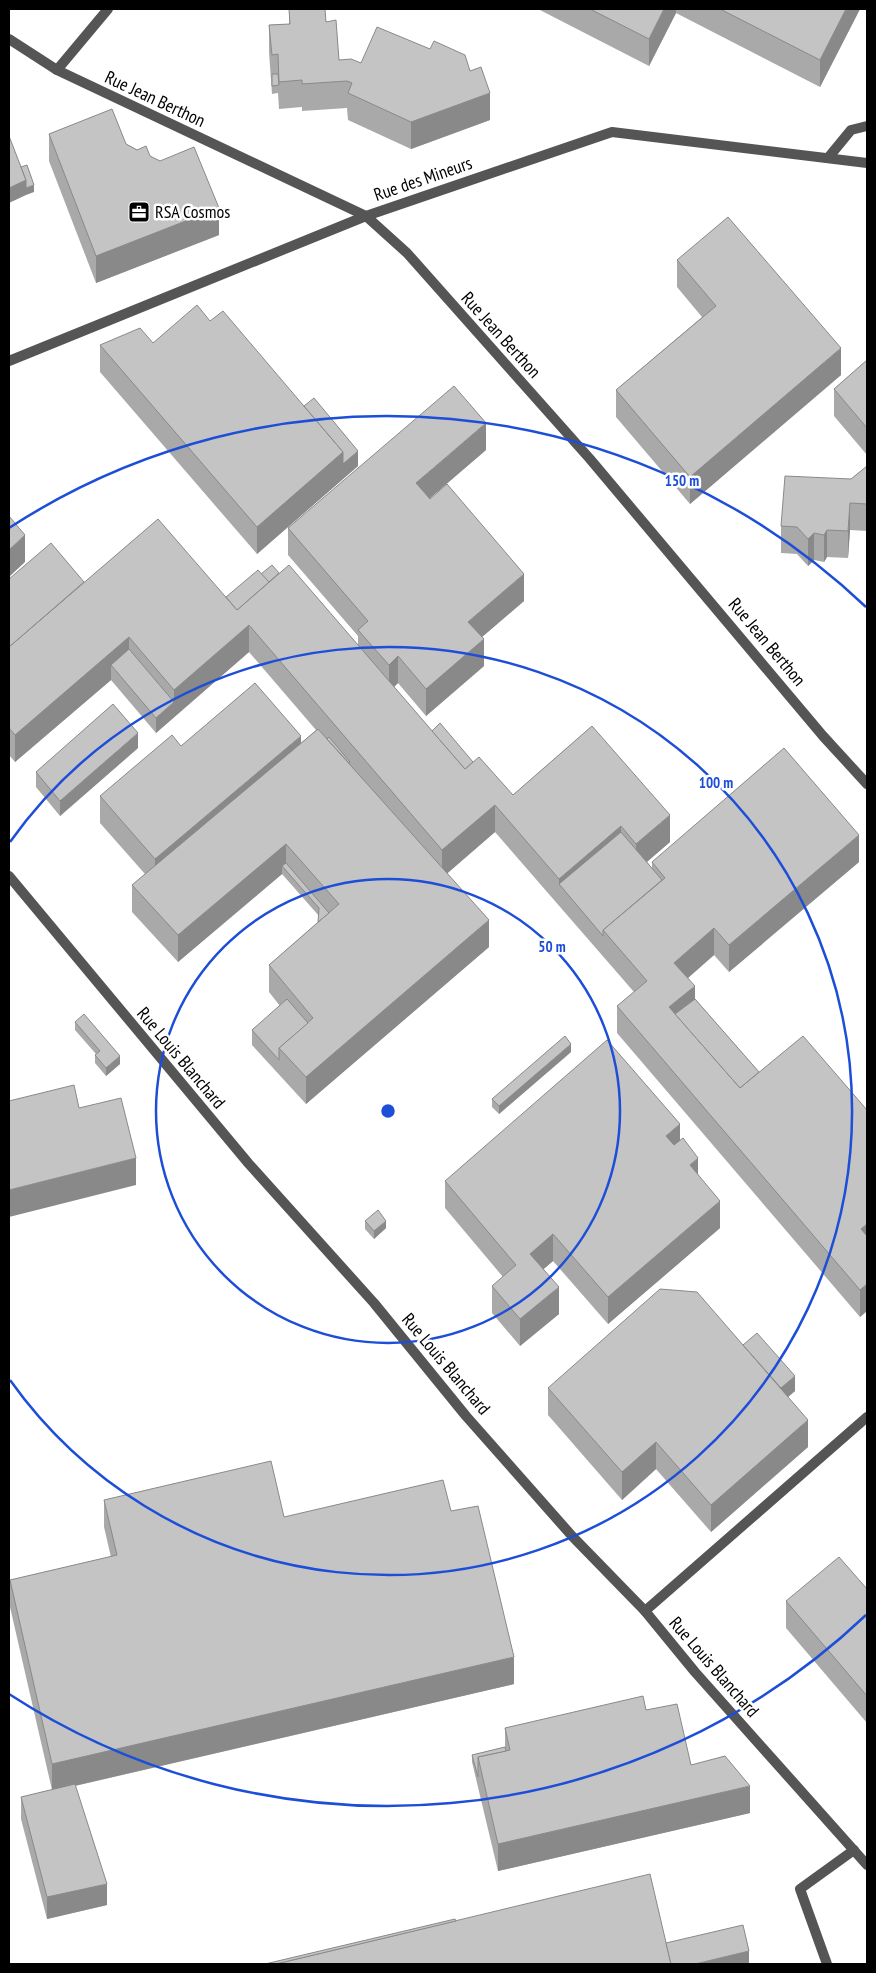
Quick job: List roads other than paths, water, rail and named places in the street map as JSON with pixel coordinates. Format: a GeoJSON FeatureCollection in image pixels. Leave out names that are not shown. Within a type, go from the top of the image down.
{"type":"FeatureCollection","features":[{"type":"Feature","properties":{"kind":"street"},"geometry":{"type":"LineString","coordinates":[[57,70],[108,9]]}},
{"type":"Feature","properties":{"kind":"street","name":"Rue Jean Berthon"},"geometry":{"type":"LineString","coordinates":[[9,39],[57,70],[366,216],[407,253],[590,459],[823,736],[867,784]]}},
{"type":"Feature","properties":{"kind":"street"},"geometry":{"type":"LineString","coordinates":[[828,158],[851,130],[867,126]]}},
{"type":"Feature","properties":{"kind":"street","name":"Rue des Mineurs"},"geometry":{"type":"LineString","coordinates":[[9,361],[366,216],[612,132],[867,163]]}},
{"type":"Feature","properties":{"kind":"street","name":"Rue Louis Blanchard"},"geometry":{"type":"LineString","coordinates":[[9,876],[249,1164],[379,1308],[466,1416],[572,1536],[645,1611],[695,1672],[867,1865]]}},
{"type":"Feature","properties":{"kind":"street"},"geometry":{"type":"LineString","coordinates":[[645,1611],[867,1417]]}},
{"type":"Feature","properties":{"kind":"street"},"geometry":{"type":"LineString","coordinates":[[827,1964],[800,1889],[854,1850]]}},
{"type":"Feature","properties":{"kind":"place","name":"RSA Cosmos"},"geometry":{"type":"Point","coordinates":[139,212]}}]}
